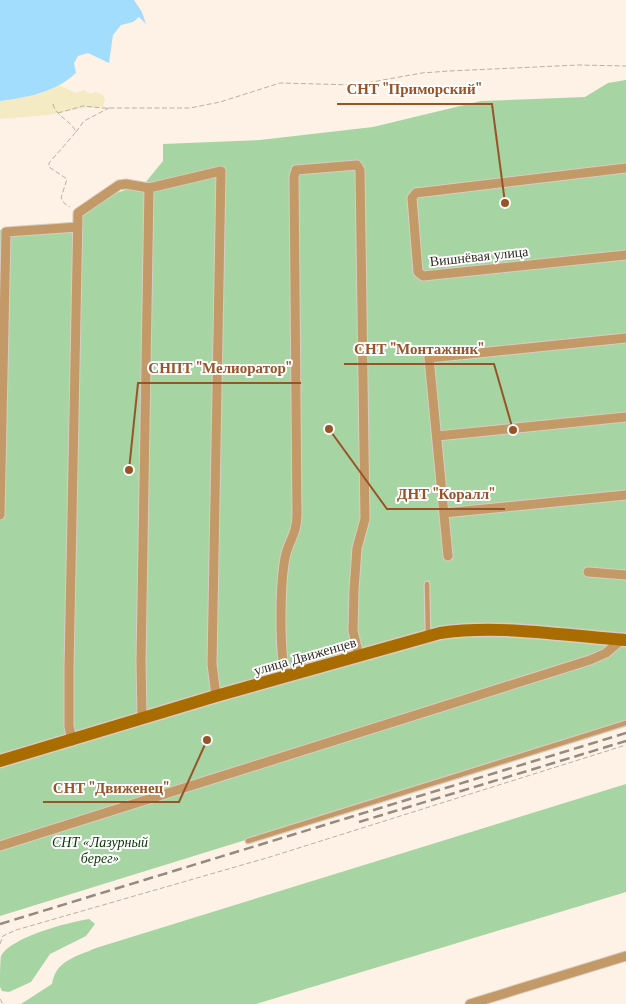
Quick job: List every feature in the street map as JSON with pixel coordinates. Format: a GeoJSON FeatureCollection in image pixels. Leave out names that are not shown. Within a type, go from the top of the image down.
{"type":"FeatureCollection","features":[{"type":"Feature","properties":{"kind":"street"},"geometry":{"type":"LineString","coordinates":[[286,678],[282,653],[284,560],[296,531],[298,514],[294,177],[296,170],[336,165],[357,165],[360,170],[365,519],[356,548],[353,622],[354,638],[359,656]]}},
{"type":"Feature","properties":{"kind":"street","name":"Вишнёвая улица"},"geometry":{"type":"LineString","coordinates":[[626,168],[416,193],[412,198],[418,272],[423,276],[626,254]]}},
{"type":"Feature","properties":{"kind":"street"},"geometry":{"type":"LineString","coordinates":[[72,741],[69,726],[69,678],[78,214],[119,185],[126,184],[150,188],[192,176],[221,172],[212,664],[216,696]]}},
{"type":"Feature","properties":{"kind":"street"},"geometry":{"type":"LineString","coordinates":[[142,719],[140,671],[150,188]]}},
{"type":"Feature","properties":{"kind":"street"},"geometry":{"type":"LineString","coordinates":[[0,515],[6,232],[78,227]]}},
{"type":"Feature","properties":{"kind":"street"},"geometry":{"type":"LineString","coordinates":[[448,556],[429,358],[626,338]]}},
{"type":"Feature","properties":{"kind":"street"},"geometry":{"type":"LineString","coordinates":[[437,436],[626,417]]}},
{"type":"Feature","properties":{"kind":"street"},"geometry":{"type":"LineString","coordinates":[[444,513],[626,495]]}},
{"type":"Feature","properties":{"kind":"street"},"geometry":{"type":"LineString","coordinates":[[588,572],[626,575]]}},
{"type":"Feature","properties":{"kind":"street","name":"улица Движенцев"},"geometry":{"type":"LineString","coordinates":[[0,760],[72,741],[216,696],[286,678],[428,635],[455,630],[524,631],[623,640]]}},
{"type":"Feature","properties":{"kind":"street"},"geometry":{"type":"LineString","coordinates":[[0,846],[590,660],[606,653],[623,640]]}},
{"type":"Feature","properties":{"kind":"street"},"geometry":{"type":"LineString","coordinates":[[470,1004],[626,956]]}},
{"type":"Feature","properties":{"kind":"lane"},"geometry":{"type":"LineString","coordinates":[[427,584],[428,635]]}},
{"type":"Feature","properties":{"kind":"lane"},"geometry":{"type":"LineString","coordinates":[[248,841],[626,723]]}},
{"type":"Feature","properties":{"kind":"path"},"geometry":{"type":"LineString","coordinates":[[58,113],[83,106],[109,108],[190,108],[220,102],[280,83],[355,86],[434,72],[580,65],[626,66]]}},
{"type":"Feature","properties":{"kind":"path"},"geometry":{"type":"LineString","coordinates":[[52,104],[58,113],[73,125],[76,132]]}},
{"type":"Feature","properties":{"kind":"path"},"geometry":{"type":"LineString","coordinates":[[78,214],[74,208],[64,203],[61,198],[67,179],[66,176],[49,167],[52,159],[84,121],[109,108]]}},
{"type":"Feature","properties":{"kind":"path"},"geometry":{"type":"LineString","coordinates":[[0,944],[3,936],[16,930],[270,857],[626,746]]}},
{"type":"Feature","properties":{"kind":"path"},"geometry":{"type":"LineString","coordinates":[[0,999],[3,1004]]}},
{"type":"Feature","properties":{"kind":"green space","name":"СНТ «Лазурный берег»"},"geometry":{"type":"Polygon","coordinates":[[[626,80],[626,722],[0,916],[0,230],[72,222],[108,196],[145,183],[163,161],[163,144],[260,140],[373,127],[481,101],[585,97],[608,83],[626,80]]]}},
{"type":"Feature","properties":{"kind":"green space"},"geometry":{"type":"Polygon","coordinates":[[[626,784],[626,892],[256,1004],[21,1004],[52,984],[54,976],[62,964],[96,948],[626,784]]]}},
{"type":"Feature","properties":{"kind":"green space"},"geometry":{"type":"Polygon","coordinates":[[[89,919],[95,924],[86,936],[50,954],[31,982],[9,992],[2,991],[0,987],[1,956],[7,949],[41,932],[68,923],[89,919]]]}},
{"type":"Feature","properties":{"kind":"sand"},"geometry":{"type":"Polygon","coordinates":[[[59,85],[75,93],[84,90],[90,94],[96,92],[103,95],[105,100],[103,107],[0,119],[0,101],[43,93],[59,85]]]}},
{"type":"Feature","properties":{"kind":"water"},"geometry":{"type":"Polygon","coordinates":[[[0,0],[134,0],[142,12],[146,24],[139,17],[133,22],[121,25],[113,35],[109,63],[88,53],[78,56],[74,63],[76,73],[68,80],[50,90],[31,96],[0,101],[0,0]]]}},
{"type":"Feature","properties":{"kind":"railway"},"geometry":{"type":"LineString","coordinates":[[0,924],[626,733]]}},
{"type":"Feature","properties":{"kind":"railway"},"geometry":{"type":"LineString","coordinates":[[359,822],[626,741]]}},
{"type":"Feature","properties":{"kind":"place","name":"СНТ \"Приморский\""},"geometry":{"type":"Point","coordinates":[505,203]}},
{"type":"Feature","properties":{"kind":"place","name":"ДНТ \"Коралл\""},"geometry":{"type":"Point","coordinates":[329,429]}},
{"type":"Feature","properties":{"kind":"place","name":"СНТ \"Монтажник\""},"geometry":{"type":"Point","coordinates":[513,430]}},
{"type":"Feature","properties":{"kind":"place","name":"СНПТ \"Мелиоратор\""},"geometry":{"type":"Point","coordinates":[129,470]}},
{"type":"Feature","properties":{"kind":"place","name":"СНТ \"Движенец\""},"geometry":{"type":"Point","coordinates":[207,740]}}]}
